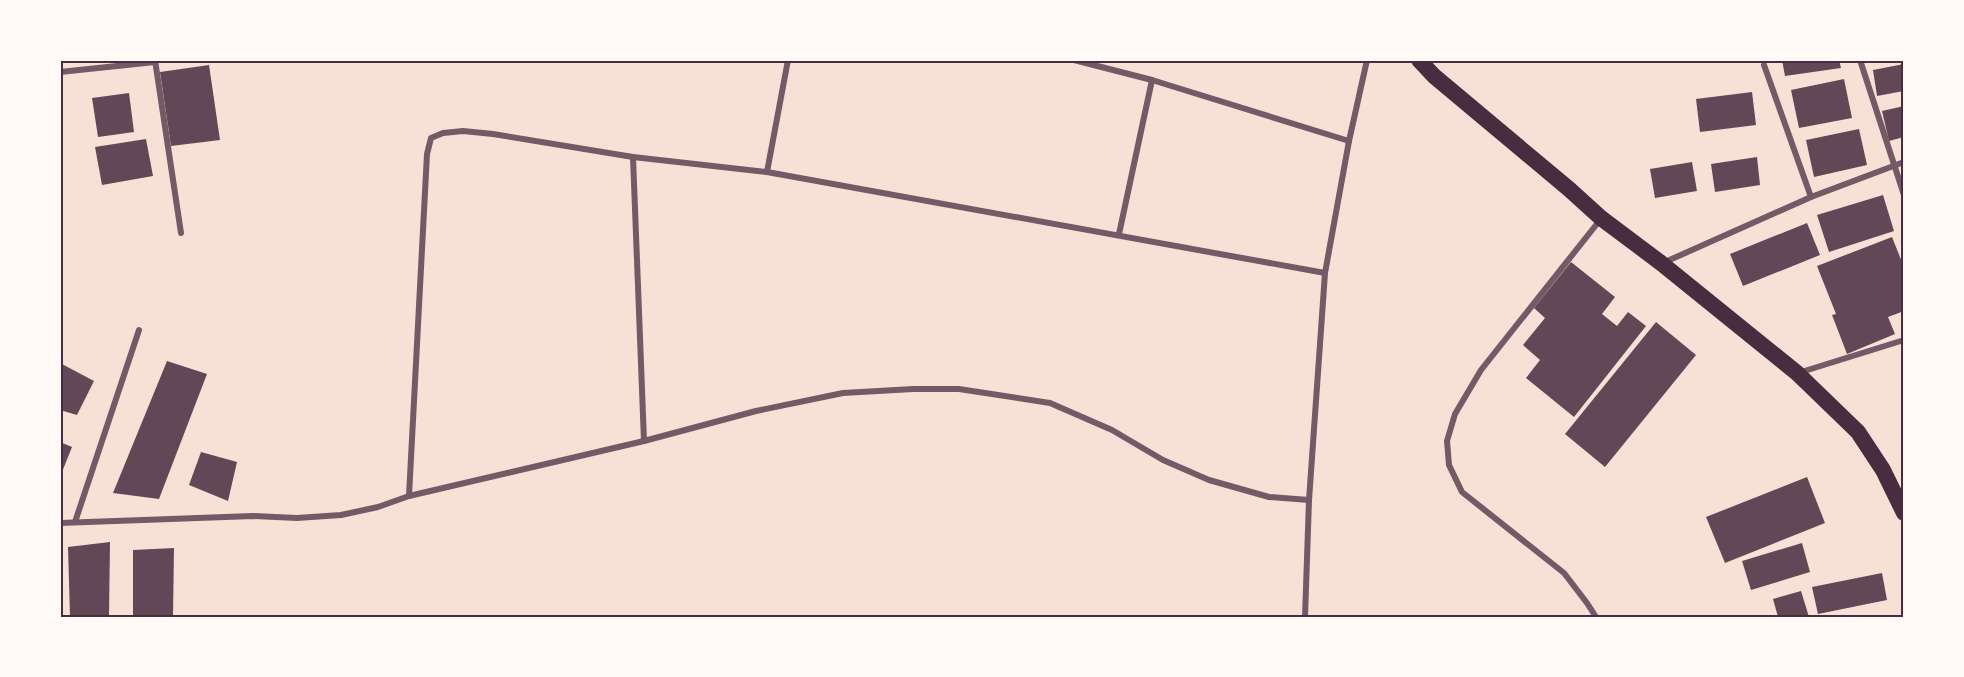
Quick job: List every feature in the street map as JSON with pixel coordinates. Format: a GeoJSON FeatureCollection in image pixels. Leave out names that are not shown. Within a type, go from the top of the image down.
{"type":"FeatureCollection","features":[{"type":"Feature","properties":{"kind":"highway"},"geometry":{"type":"LineString","coordinates":[[1419,60],[1434,76],[1601,218],[1661,263],[1797,373],[1858,432],[1883,470],[1904,513]]}},
{"type":"Feature","properties":{"kind":"street"},"geometry":{"type":"LineString","coordinates":[[767,172],[788,60]]}},
{"type":"Feature","properties":{"kind":"street"},"geometry":{"type":"LineString","coordinates":[[1074,60],[1152,80],[1348,141]]}},
{"type":"Feature","properties":{"kind":"street"},"geometry":{"type":"LineString","coordinates":[[1305,617],[1309,500],[1325,273],[1348,141],[1366,60]]}},
{"type":"Feature","properties":{"kind":"street"},"geometry":{"type":"LineString","coordinates":[[1860,60],[1904,195]]}},
{"type":"Feature","properties":{"kind":"street"},"geometry":{"type":"LineString","coordinates":[[60,72],[155,61],[181,233]]}},
{"type":"Feature","properties":{"kind":"street"},"geometry":{"type":"LineString","coordinates":[[1764,65],[1811,197]]}},
{"type":"Feature","properties":{"kind":"street"},"geometry":{"type":"LineString","coordinates":[[1119,234],[1152,80]]}},
{"type":"Feature","properties":{"kind":"street"},"geometry":{"type":"LineString","coordinates":[[410,496],[427,154],[431,138],[443,133],[463,130],[505,135],[633,157],[767,172],[1325,273]]}},
{"type":"Feature","properties":{"kind":"street"},"geometry":{"type":"LineString","coordinates":[[633,157],[645,441]]}},
{"type":"Feature","properties":{"kind":"street"},"geometry":{"type":"LineString","coordinates":[[1661,263],[1811,197],[1904,162]]}},
{"type":"Feature","properties":{"kind":"street"},"geometry":{"type":"LineString","coordinates":[[1596,617],[1564,573],[1462,492],[1449,465],[1447,441],[1455,414],[1481,370],[1601,218]]}},
{"type":"Feature","properties":{"kind":"street"},"geometry":{"type":"LineString","coordinates":[[75,522],[139,330]]}},
{"type":"Feature","properties":{"kind":"street"},"geometry":{"type":"LineString","coordinates":[[1797,373],[1904,340]]}},
{"type":"Feature","properties":{"kind":"street"},"geometry":{"type":"LineString","coordinates":[[60,523],[341,515],[410,496],[645,441],[756,411],[843,393],[913,389],[959,389],[1050,404],[1112,430],[1163,460],[1209,480],[1269,497],[1309,500]]}},
{"type":"Feature","properties":{"kind":"building"},"geometry":{"type":"Polygon","coordinates":[[[1782,60],[1839,60],[1841,68],[1785,76],[1782,60]]]}},
{"type":"Feature","properties":{"kind":"building"},"geometry":{"type":"Polygon","coordinates":[[[1904,64],[1904,91],[1877,96],[1873,70],[1904,64]]]}},
{"type":"Feature","properties":{"kind":"building"},"geometry":{"type":"Polygon","coordinates":[[[209,65],[220,140],[171,146],[160,72],[209,65]]]}},
{"type":"Feature","properties":{"kind":"building"},"geometry":{"type":"Polygon","coordinates":[[[1844,79],[1852,118],[1799,128],[1791,90],[1844,79]]]}},
{"type":"Feature","properties":{"kind":"building"},"geometry":{"type":"Polygon","coordinates":[[[1752,92],[1756,125],[1700,132],[1696,99],[1752,92]]]}},
{"type":"Feature","properties":{"kind":"building"},"geometry":{"type":"Polygon","coordinates":[[[129,93],[134,132],[98,137],[92,98],[129,93]]]}},
{"type":"Feature","properties":{"kind":"building"},"geometry":{"type":"Polygon","coordinates":[[[1904,106],[1904,137],[1889,141],[1882,111],[1904,106]]]}},
{"type":"Feature","properties":{"kind":"building"},"geometry":{"type":"Polygon","coordinates":[[[1859,129],[1867,165],[1814,177],[1806,140],[1859,129]]]}},
{"type":"Feature","properties":{"kind":"building"},"geometry":{"type":"Polygon","coordinates":[[[146,139],[153,176],[102,185],[95,147],[146,139]]]}},
{"type":"Feature","properties":{"kind":"building"},"geometry":{"type":"Polygon","coordinates":[[[1757,157],[1760,185],[1715,192],[1711,164],[1757,157]]]}},
{"type":"Feature","properties":{"kind":"building"},"geometry":{"type":"Polygon","coordinates":[[[1692,162],[1697,191],[1655,198],[1650,169],[1692,162]]]}},
{"type":"Feature","properties":{"kind":"building"},"geometry":{"type":"Polygon","coordinates":[[[1883,195],[1894,231],[1829,252],[1817,215],[1883,195]]]}},
{"type":"Feature","properties":{"kind":"building"},"geometry":{"type":"Polygon","coordinates":[[[1807,223],[1820,255],[1743,286],[1730,254],[1807,223]]]}},
{"type":"Feature","properties":{"kind":"building"},"geometry":{"type":"Polygon","coordinates":[[[1892,237],[1904,267],[1904,311],[1888,317],[1895,334],[1847,354],[1832,315],[1836,314],[1817,266],[1892,237]]]}},
{"type":"Feature","properties":{"kind":"building"},"geometry":{"type":"Polygon","coordinates":[[[1571,262],[1615,297],[1602,314],[1617,326],[1628,312],[1646,326],[1574,417],[1526,378],[1540,360],[1523,345],[1545,318],[1534,308],[1571,262]]]}},
{"type":"Feature","properties":{"kind":"building"},"geometry":{"type":"Polygon","coordinates":[[[1656,322],[1696,355],[1605,467],[1565,434],[1656,322]]]}},
{"type":"Feature","properties":{"kind":"building"},"geometry":{"type":"Polygon","coordinates":[[[167,361],[207,374],[159,499],[113,493],[167,361]]]}},
{"type":"Feature","properties":{"kind":"building"},"geometry":{"type":"Polygon","coordinates":[[[60,363],[94,381],[77,415],[60,410],[60,363]]]}},
{"type":"Feature","properties":{"kind":"building"},"geometry":{"type":"Polygon","coordinates":[[[60,442],[72,447],[60,477],[60,442]]]}},
{"type":"Feature","properties":{"kind":"building"},"geometry":{"type":"Polygon","coordinates":[[[201,452],[237,462],[228,501],[189,485],[201,452]]]}},
{"type":"Feature","properties":{"kind":"building"},"geometry":{"type":"Polygon","coordinates":[[[1807,477],[1825,523],[1725,563],[1706,517],[1807,477]]]}},
{"type":"Feature","properties":{"kind":"building"},"geometry":{"type":"Polygon","coordinates":[[[110,542],[109,617],[70,617],[68,547],[110,542]]]}},
{"type":"Feature","properties":{"kind":"building"},"geometry":{"type":"Polygon","coordinates":[[[1802,543],[1810,572],[1751,590],[1742,561],[1802,543]]]}},
{"type":"Feature","properties":{"kind":"building"},"geometry":{"type":"Polygon","coordinates":[[[174,548],[173,617],[133,617],[133,550],[174,548]]]}},
{"type":"Feature","properties":{"kind":"building"},"geometry":{"type":"Polygon","coordinates":[[[1882,573],[1887,600],[1818,614],[1812,587],[1882,573]]]}},
{"type":"Feature","properties":{"kind":"building"},"geometry":{"type":"Polygon","coordinates":[[[1801,591],[1809,617],[1778,617],[1773,599],[1801,591]]]}}]}
